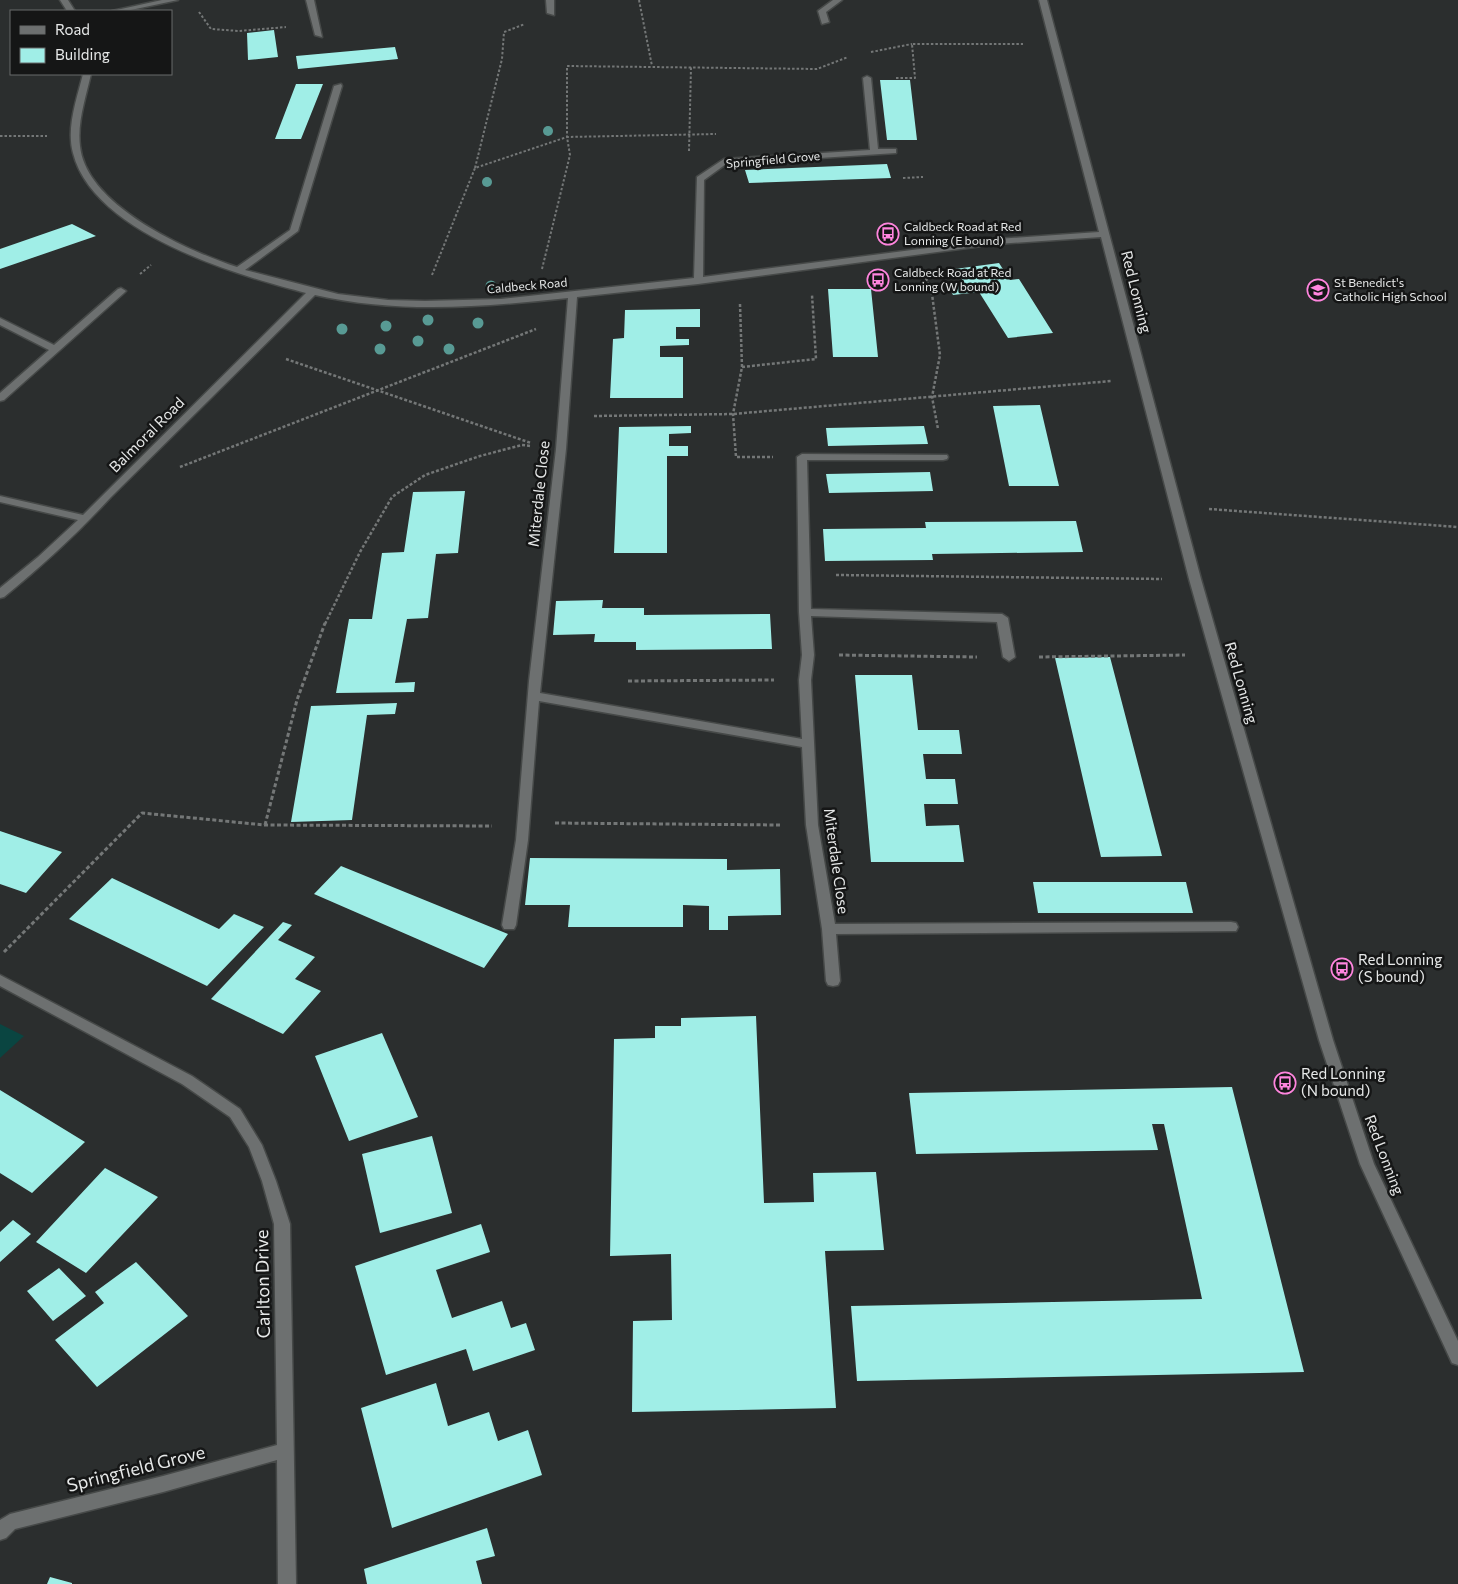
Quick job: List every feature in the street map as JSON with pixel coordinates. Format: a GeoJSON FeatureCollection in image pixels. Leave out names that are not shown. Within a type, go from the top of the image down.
{"type":"FeatureCollection","features":[{"type":"Feature","properties":{"kind":"street"},"geometry":{"type":"LineString","coordinates":[[121,10],[174,0]]}},
{"type":"Feature","properties":{"kind":"street"},"geometry":{"type":"LineString","coordinates":[[310,0],[319,36]]}},
{"type":"Feature","properties":{"kind":"street"},"geometry":{"type":"LineString","coordinates":[[550,0],[551,13]]}},
{"type":"Feature","properties":{"kind":"street"},"geometry":{"type":"LineString","coordinates":[[825,22],[822,11],[838,0]]}},
{"type":"Feature","properties":{"kind":"street","name":"Red Lonning"},"geometry":{"type":"LineString","coordinates":[[1043,0],[1195,579],[1326,1040],[1367,1164],[1458,1358]]}},
{"type":"Feature","properties":{"kind":"street","name":"Caldbeck Road"},"geometry":{"type":"LineString","coordinates":[[87,75],[76,136],[77,153],[96,188],[116,209],[172,246],[238,271],[312,292],[352,299],[396,303],[445,304],[572,294],[811,267],[985,242],[1104,234]]}},
{"type":"Feature","properties":{"kind":"street"},"geometry":{"type":"LineString","coordinates":[[867,78],[874,153]]}},
{"type":"Feature","properties":{"kind":"street"},"geometry":{"type":"LineString","coordinates":[[238,271],[294,231],[338,86]]}},
{"type":"Feature","properties":{"kind":"street","name":"Springfield Grove"},"geometry":{"type":"LineString","coordinates":[[698,281],[700,263],[700,179],[724,162],[893,151]]}},
{"type":"Feature","properties":{"kind":"street"},"geometry":{"type":"LineString","coordinates":[[0,398],[121,291]]}},
{"type":"Feature","properties":{"kind":"street","name":"Balmoral Road"},"geometry":{"type":"LineString","coordinates":[[0,594],[40,563],[86,519],[107,495],[312,292]]}},
{"type":"Feature","properties":{"kind":"street","name":"Miterdale Close"},"geometry":{"type":"LineString","coordinates":[[509,925],[522,826],[561,449],[572,294]]}},
{"type":"Feature","properties":{"kind":"street"},"geometry":{"type":"LineString","coordinates":[[0,321],[55,349]]}},
{"type":"Feature","properties":{"kind":"street"},"geometry":{"type":"LineString","coordinates":[[802,457],[943,457]]}},
{"type":"Feature","properties":{"kind":"street","name":"Miterdale Close"},"geometry":{"type":"LineString","coordinates":[[802,457],[804,612],[808,655],[806,680],[812,825],[829,929],[832,981]]}},
{"type":"Feature","properties":{"kind":"street"},"geometry":{"type":"LineString","coordinates":[[0,499],[86,519]]}},
{"type":"Feature","properties":{"kind":"street"},"geometry":{"type":"LineString","coordinates":[[804,612],[1002,618],[1009,657]]}},
{"type":"Feature","properties":{"kind":"street"},"geometry":{"type":"LineString","coordinates":[[534,696],[809,744]]}},
{"type":"Feature","properties":{"kind":"street"},"geometry":{"type":"LineString","coordinates":[[829,929],[1231,927]]}},
{"type":"Feature","properties":{"kind":"street","name":"Carlton Drive"},"geometry":{"type":"LineString","coordinates":[[0,980],[186,1080],[235,1113],[255,1145],[269,1181],[282,1224],[287,1584]]}},
{"type":"Feature","properties":{"kind":"street","name":"Springfield Grove"},"geometry":{"type":"LineString","coordinates":[[0,1532],[10,1522],[163,1484],[286,1450]]}},
{"type":"Feature","properties":{"kind":"path"},"geometry":{"type":"LineString","coordinates":[[639,0],[652,66]]}},
{"type":"Feature","properties":{"kind":"path"},"geometry":{"type":"LineString","coordinates":[[195,6],[211,29],[220,31],[316,24]]}},
{"type":"Feature","properties":{"kind":"path"},"geometry":{"type":"LineString","coordinates":[[429,281],[475,168],[502,59],[504,32],[551,13]]}},
{"type":"Feature","properties":{"kind":"path"},"geometry":{"type":"LineString","coordinates":[[868,52],[912,44],[1054,44]]}},
{"type":"Feature","properties":{"kind":"path"},"geometry":{"type":"LineString","coordinates":[[867,78],[916,78],[912,44]]}},
{"type":"Feature","properties":{"kind":"path"},"geometry":{"type":"LineString","coordinates":[[540,274],[570,155],[567,137],[567,66],[817,69],[852,56]]}},
{"type":"Feature","properties":{"kind":"path"},"geometry":{"type":"LineString","coordinates":[[475,168],[567,137],[717,134]]}},
{"type":"Feature","properties":{"kind":"path"},"geometry":{"type":"LineString","coordinates":[[0,136],[76,136]]}},
{"type":"Feature","properties":{"kind":"path"},"geometry":{"type":"LineString","coordinates":[[121,291],[172,246]]}},
{"type":"Feature","properties":{"kind":"path"},"geometry":{"type":"LineString","coordinates":[[742,367],[816,359],[811,267]]}},
{"type":"Feature","properties":{"kind":"path"},"geometry":{"type":"LineString","coordinates":[[739,276],[742,367],[732,414],[736,457],[802,457]]}},
{"type":"Feature","properties":{"kind":"path"},"geometry":{"type":"LineString","coordinates":[[172,470],[571,315]]}},
{"type":"Feature","properties":{"kind":"path"},"geometry":{"type":"LineString","coordinates":[[256,349],[525,442],[561,449]]}},
{"type":"Feature","properties":{"kind":"path"},"geometry":{"type":"LineString","coordinates":[[563,417],[732,414],[1141,378]]}},
{"type":"Feature","properties":{"kind":"path"},"geometry":{"type":"LineString","coordinates":[[265,825],[297,700],[328,616],[360,552],[392,497],[425,475],[480,456],[522,446],[561,449]]}},
{"type":"Feature","properties":{"kind":"path"},"geometry":{"type":"LineString","coordinates":[[1176,507],[1458,527]]}},
{"type":"Feature","properties":{"kind":"path"},"geometry":{"type":"LineString","coordinates":[[805,574],[1195,579]]}},
{"type":"Feature","properties":{"kind":"path"},"geometry":{"type":"LineString","coordinates":[[622,681],[806,680]]}},
{"type":"Feature","properties":{"kind":"path"},"geometry":{"type":"LineString","coordinates":[[0,955],[142,813],[265,825],[522,826],[560,823],[812,825]]}},
{"type":"Feature","properties":{"kind":"shaded area"},"geometry":{"type":"Polygon","coordinates":[[[0,1024],[24,1036],[0,1058],[0,1024]]]}},
{"type":"Feature","properties":{"kind":"building"},"geometry":{"type":"Polygon","coordinates":[[[274,30],[278,57],[248,60],[247,33],[274,30]]]}},
{"type":"Feature","properties":{"kind":"building"},"geometry":{"type":"Polygon","coordinates":[[[395,47],[398,59],[298,69],[296,56],[395,47]]]}},
{"type":"Feature","properties":{"kind":"building"},"geometry":{"type":"Polygon","coordinates":[[[880,80],[910,80],[917,140],[887,140],[880,80]]]}},
{"type":"Feature","properties":{"kind":"building"},"geometry":{"type":"Polygon","coordinates":[[[296,84],[323,84],[301,139],[275,139],[296,84]]]}},
{"type":"Feature","properties":{"kind":"building"},"geometry":{"type":"Polygon","coordinates":[[[887,164],[891,178],[749,183],[745,170],[887,164]]]}},
{"type":"Feature","properties":{"kind":"building"},"geometry":{"type":"Polygon","coordinates":[[[72,224],[96,236],[0,269],[0,249],[72,224]]]}},
{"type":"Feature","properties":{"kind":"building"},"geometry":{"type":"Polygon","coordinates":[[[999,263],[1010,280],[1019,279],[1053,333],[1008,338],[979,292],[953,295],[947,284],[964,282],[955,269],[999,263]]]}},
{"type":"Feature","properties":{"kind":"building"},"geometry":{"type":"Polygon","coordinates":[[[828,289],[871,289],[878,357],[833,357],[828,289]]]}},
{"type":"Feature","properties":{"kind":"building"},"geometry":{"type":"Polygon","coordinates":[[[700,309],[700,327],[676,327],[676,339],[689,339],[689,345],[660,346],[660,357],[683,357],[683,398],[610,398],[613,339],[624,338],[625,310],[700,309]]]}},
{"type":"Feature","properties":{"kind":"building"},"geometry":{"type":"Polygon","coordinates":[[[1040,405],[1059,486],[1009,486],[993,406],[1040,405]]]}},
{"type":"Feature","properties":{"kind":"building"},"geometry":{"type":"Polygon","coordinates":[[[691,426],[691,433],[669,434],[669,446],[688,446],[688,456],[667,456],[667,553],[614,553],[619,427],[691,426]]]}},
{"type":"Feature","properties":{"kind":"building"},"geometry":{"type":"Polygon","coordinates":[[[924,426],[928,444],[828,446],[826,428],[924,426]]]}},
{"type":"Feature","properties":{"kind":"building"},"geometry":{"type":"Polygon","coordinates":[[[930,472],[933,491],[829,493],[826,474],[930,472]]]}},
{"type":"Feature","properties":{"kind":"building"},"geometry":{"type":"Polygon","coordinates":[[[465,491],[458,553],[436,554],[428,618],[407,619],[395,683],[415,682],[414,692],[336,693],[349,619],[372,619],[382,553],[404,552],[413,492],[465,491]]]}},
{"type":"Feature","properties":{"kind":"building"},"geometry":{"type":"Polygon","coordinates":[[[1076,521],[1083,552],[932,554],[933,560],[825,561],[823,529],[926,528],[925,522],[1076,521]]]}},
{"type":"Feature","properties":{"kind":"building"},"geometry":{"type":"Polygon","coordinates":[[[603,600],[602,608],[644,608],[644,615],[770,614],[772,649],[636,650],[636,642],[594,642],[595,634],[553,635],[556,601],[603,600]]]}},
{"type":"Feature","properties":{"kind":"building"},"geometry":{"type":"Polygon","coordinates":[[[1110,657],[1162,856],[1101,857],[1055,658],[1110,657]]]}},
{"type":"Feature","properties":{"kind":"building"},"geometry":{"type":"Polygon","coordinates":[[[855,675],[912,675],[918,730],[959,730],[962,754],[923,754],[926,779],[955,779],[958,804],[924,804],[926,826],[959,825],[964,862],[871,862],[855,675]]]}},
{"type":"Feature","properties":{"kind":"building"},"geometry":{"type":"Polygon","coordinates":[[[397,703],[395,714],[367,715],[352,820],[291,822],[311,706],[397,703]]]}},
{"type":"Feature","properties":{"kind":"building"},"geometry":{"type":"Polygon","coordinates":[[[0,831],[62,852],[26,893],[0,884],[0,831]]]}},
{"type":"Feature","properties":{"kind":"building"},"geometry":{"type":"Polygon","coordinates":[[[530,858],[727,859],[727,870],[780,869],[781,915],[728,916],[728,930],[709,930],[709,906],[683,905],[683,927],[568,927],[570,905],[525,905],[530,858]]]}},
{"type":"Feature","properties":{"kind":"building"},"geometry":{"type":"Polygon","coordinates":[[[341,866],[508,934],[484,968],[314,894],[341,866]]]}},
{"type":"Feature","properties":{"kind":"building"},"geometry":{"type":"Polygon","coordinates":[[[112,878],[219,929],[234,914],[264,927],[207,986],[69,919],[112,878]]]}},
{"type":"Feature","properties":{"kind":"building"},"geometry":{"type":"Polygon","coordinates":[[[1033,882],[1186,882],[1193,913],[1038,913],[1033,882]]]}},
{"type":"Feature","properties":{"kind":"building"},"geometry":{"type":"Polygon","coordinates":[[[283,922],[292,925],[278,940],[315,957],[295,979],[321,991],[283,1034],[211,999],[283,922]]]}},
{"type":"Feature","properties":{"kind":"building"},"geometry":{"type":"Polygon","coordinates":[[[756,1016],[764,1203],[814,1202],[813,1173],[876,1172],[884,1250],[825,1251],[836,1408],[632,1412],[633,1321],[672,1320],[671,1254],[610,1256],[614,1039],[655,1038],[655,1026],[681,1026],[681,1018],[756,1016]]]}},
{"type":"Feature","properties":{"kind":"building"},"geometry":{"type":"Polygon","coordinates":[[[382,1033],[418,1117],[349,1141],[315,1056],[382,1033]]]}},
{"type":"Feature","properties":{"kind":"building"},"geometry":{"type":"Polygon","coordinates":[[[1232,1087],[1304,1372],[857,1381],[851,1306],[1202,1299],[1164,1124],[1152,1124],[1158,1150],[916,1154],[909,1093],[1232,1087]]]}},
{"type":"Feature","properties":{"kind":"building"},"geometry":{"type":"Polygon","coordinates":[[[0,1090],[85,1142],[32,1193],[0,1173],[0,1090]]]}},
{"type":"Feature","properties":{"kind":"building"},"geometry":{"type":"Polygon","coordinates":[[[432,1136],[452,1213],[380,1233],[362,1154],[432,1136]]]}},
{"type":"Feature","properties":{"kind":"building"},"geometry":{"type":"Polygon","coordinates":[[[105,1168],[158,1197],[86,1273],[36,1242],[105,1168]]]}},
{"type":"Feature","properties":{"kind":"building"},"geometry":{"type":"Polygon","coordinates":[[[13,1220],[31,1234],[0,1262],[0,1232],[13,1220]]]}},
{"type":"Feature","properties":{"kind":"building"},"geometry":{"type":"Polygon","coordinates":[[[481,1224],[490,1252],[436,1270],[452,1318],[502,1301],[511,1328],[526,1323],[535,1350],[473,1371],[466,1349],[386,1375],[355,1266],[481,1224]]]}},
{"type":"Feature","properties":{"kind":"building"},"geometry":{"type":"Polygon","coordinates":[[[136,1262],[188,1316],[97,1387],[55,1340],[104,1303],[95,1292],[136,1262]]]}},
{"type":"Feature","properties":{"kind":"building"},"geometry":{"type":"Polygon","coordinates":[[[59,1268],[86,1296],[53,1321],[27,1291],[59,1268]]]}},
{"type":"Feature","properties":{"kind":"building"},"geometry":{"type":"Polygon","coordinates":[[[436,1383],[448,1426],[489,1412],[498,1441],[528,1430],[542,1475],[392,1528],[361,1408],[436,1383]]]}},
{"type":"Feature","properties":{"kind":"building"},"geometry":{"type":"Polygon","coordinates":[[[487,1528],[495,1556],[476,1561],[482,1584],[367,1584],[364,1569],[487,1528]]]}},
{"type":"Feature","properties":{"kind":"building"},"geometry":{"type":"Polygon","coordinates":[[[50,1577],[72,1583],[72,1584],[47,1584],[50,1577]]]}},
{"type":"Feature","properties":{"kind":"place","name":"Caldbeck Road at Red Lonning (E bound)"},"geometry":{"type":"Point","coordinates":[888,234]}},
{"type":"Feature","properties":{"kind":"place","name":"Caldbeck Road at Red Lonning (W bound)"},"geometry":{"type":"Point","coordinates":[878,280]}},
{"type":"Feature","properties":{"kind":"place","name":"St Benedict's Catholic High School"},"geometry":{"type":"Point","coordinates":[1318,290]}},
{"type":"Feature","properties":{"kind":"place","name":"Red Lonning (S bound)"},"geometry":{"type":"Point","coordinates":[1342,969]}},
{"type":"Feature","properties":{"kind":"place","name":"Red Lonning (N bound)"},"geometry":{"type":"Point","coordinates":[1285,1083]}}]}
